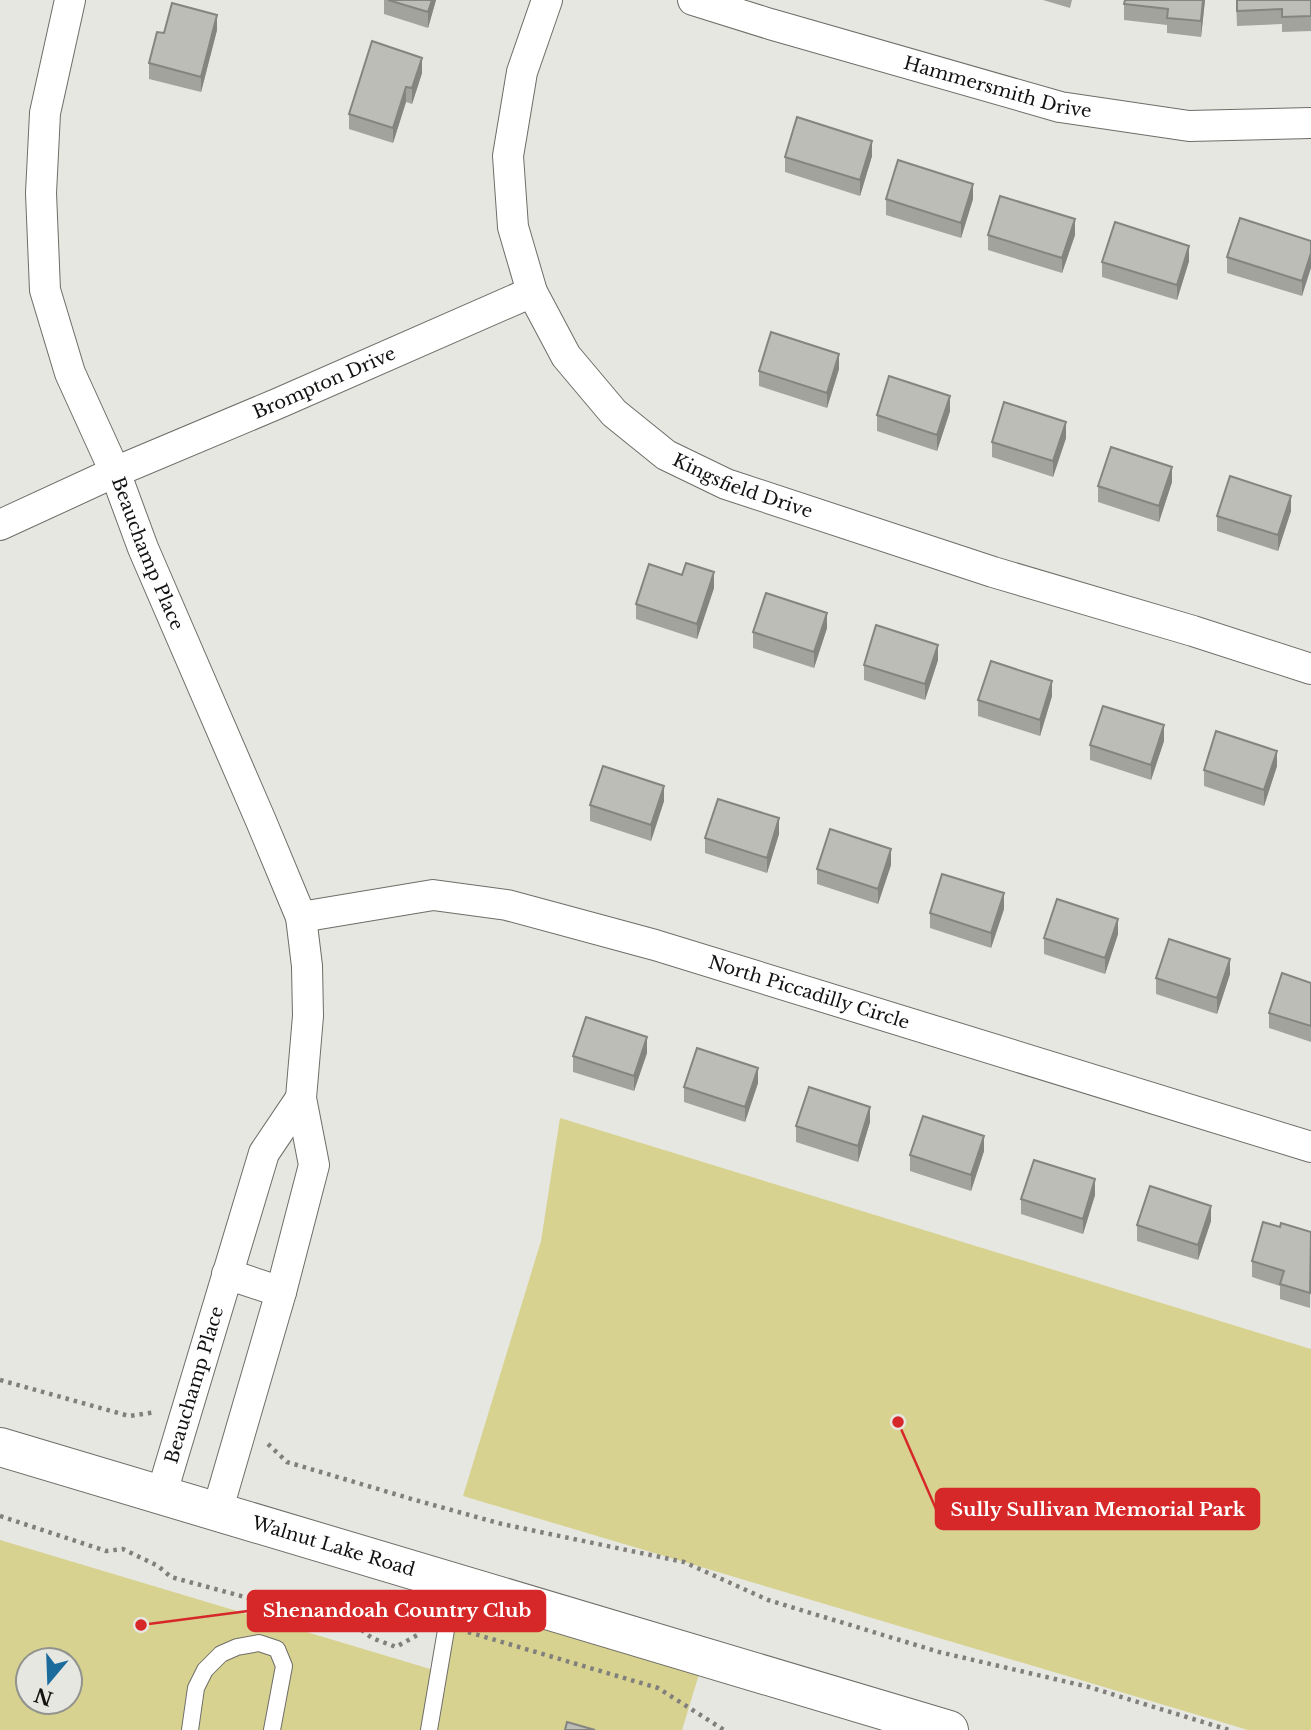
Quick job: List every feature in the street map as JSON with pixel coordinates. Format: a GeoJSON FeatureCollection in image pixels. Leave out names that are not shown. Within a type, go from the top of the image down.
{"type":"FeatureCollection","features":[{"type":"Feature","properties":{"kind":"street","name":"Beauchamp Place"},"geometry":{"type":"LineString","coordinates":[[70,0],[45,113],[41,193],[45,290],[70,373],[115,472],[143,548],[300,918],[307,966],[308,1016],[300,1098],[314,1166],[281,1292],[216,1512]]}},
{"type":"Feature","properties":{"kind":"street","name":"Kingsfield Drive"},"geometry":{"type":"LineString","coordinates":[[547,0],[522,72],[508,156],[513,227],[532,292],[566,356],[614,413],[666,455],[726,484],[993,572],[1311,669]]}},
{"type":"Feature","properties":{"kind":"street","name":"Hammersmith Drive"},"geometry":{"type":"LineString","coordinates":[[693,0],[1060,107],[1189,126],[1311,123]]}},
{"type":"Feature","properties":{"kind":"street","name":"Brompton Drive"},"geometry":{"type":"LineString","coordinates":[[0,525],[115,472],[292,398],[532,292]]}},
{"type":"Feature","properties":{"kind":"street","name":"North Piccadilly Circle"},"geometry":{"type":"LineString","coordinates":[[300,918],[433,895],[507,905],[655,945],[1311,1147]]}},
{"type":"Feature","properties":{"kind":"street","name":"Beauchamp Place"},"geometry":{"type":"LineString","coordinates":[[161,1496],[264,1153],[300,1098]]}},
{"type":"Feature","properties":{"kind":"street"},"geometry":{"type":"LineString","coordinates":[[227,1275],[281,1292]]}},
{"type":"Feature","properties":{"kind":"street","name":"Walnut Lake Road"},"geometry":{"type":"LineString","coordinates":[[0,1447],[950,1730]]}},
{"type":"Feature","properties":{"kind":"lane"},"geometry":{"type":"LineString","coordinates":[[429,1730],[454,1583]]}},
{"type":"Feature","properties":{"kind":"lane"},"geometry":{"type":"LineString","coordinates":[[190,1730],[196,1688],[205,1670],[221,1654],[237,1647],[259,1643],[276,1649],[284,1666],[272,1730]]}},
{"type":"Feature","properties":{"kind":"path"},"geometry":{"type":"LineString","coordinates":[[0,1380],[129,1416],[159,1412],[185,1416]]}},
{"type":"Feature","properties":{"kind":"path"},"geometry":{"type":"LineString","coordinates":[[241,1432],[265,1442],[287,1462],[502,1524],[684,1562],[768,1600],[939,1652],[1089,1687],[1229,1730]]}},
{"type":"Feature","properties":{"kind":"path"},"geometry":{"type":"LineString","coordinates":[[0,1516],[106,1551],[122,1549],[158,1566],[171,1577],[359,1628],[372,1638],[396,1647],[437,1623],[658,1688],[724,1730]]}},
{"type":"Feature","properties":{"kind":"shaded area"},"geometry":{"type":"Polygon","coordinates":[[[560,1118],[1311,1349],[1311,1730],[1248,1730],[463,1496],[541,1241],[560,1118]]]}},
{"type":"Feature","properties":{"kind":"shaded area"},"geometry":{"type":"Polygon","coordinates":[[[0,1540],[437,1671],[463,1590],[703,1661],[682,1730],[0,1730],[0,1540]]]}},
{"type":"Feature","properties":{"kind":"building"},"geometry":{"type":"Polygon","coordinates":[[[388,0],[432,0],[428,12],[388,0]]]}},
{"type":"Feature","properties":{"kind":"building"},"geometry":{"type":"Polygon","coordinates":[[[1125,0],[1203,0],[1201,21],[1167,18],[1168,9],[1124,4],[1125,0]]]}},
{"type":"Feature","properties":{"kind":"building"},"geometry":{"type":"Polygon","coordinates":[[[1237,0],[1311,0],[1311,16],[1282,17],[1282,9],[1237,11],[1237,0]]]}},
{"type":"Feature","properties":{"kind":"building"},"geometry":{"type":"Polygon","coordinates":[[[172,3],[217,15],[201,77],[149,63],[157,32],[164,33],[172,3]]]}},
{"type":"Feature","properties":{"kind":"building"},"geometry":{"type":"Polygon","coordinates":[[[372,41],[422,58],[412,88],[406,87],[393,128],[349,114],[372,41]]]}},
{"type":"Feature","properties":{"kind":"building"},"geometry":{"type":"Polygon","coordinates":[[[797,117],[872,141],[860,180],[785,157],[797,117]]]}},
{"type":"Feature","properties":{"kind":"building"},"geometry":{"type":"Polygon","coordinates":[[[898,160],[973,184],[961,223],[886,199],[898,160]]]}},
{"type":"Feature","properties":{"kind":"building"},"geometry":{"type":"Polygon","coordinates":[[[1000,196],[1075,219],[1062,258],[988,235],[1000,196]]]}},
{"type":"Feature","properties":{"kind":"building"},"geometry":{"type":"Polygon","coordinates":[[[1240,218],[1311,241],[1311,253],[1302,281],[1227,257],[1240,218]]]}},
{"type":"Feature","properties":{"kind":"building"},"geometry":{"type":"Polygon","coordinates":[[[1115,222],[1189,246],[1177,285],[1102,262],[1115,222]]]}},
{"type":"Feature","properties":{"kind":"building"},"geometry":{"type":"Polygon","coordinates":[[[771,332],[839,354],[827,393],[759,371],[771,332]]]}},
{"type":"Feature","properties":{"kind":"building"},"geometry":{"type":"Polygon","coordinates":[[[889,376],[950,396],[937,435],[877,415],[889,376]]]}},
{"type":"Feature","properties":{"kind":"building"},"geometry":{"type":"Polygon","coordinates":[[[1004,402],[1066,422],[1053,461],[992,442],[1004,402]]]}},
{"type":"Feature","properties":{"kind":"building"},"geometry":{"type":"Polygon","coordinates":[[[1111,447],[1172,467],[1159,506],[1098,486],[1111,447]]]}},
{"type":"Feature","properties":{"kind":"building"},"geometry":{"type":"Polygon","coordinates":[[[1230,476],[1291,496],[1278,535],[1217,516],[1230,476]]]}},
{"type":"Feature","properties":{"kind":"building"},"geometry":{"type":"Polygon","coordinates":[[[686,563],[714,572],[697,624],[636,604],[649,564],[682,575],[686,563]]]}},
{"type":"Feature","properties":{"kind":"building"},"geometry":{"type":"Polygon","coordinates":[[[766,593],[827,613],[814,652],[753,632],[766,593]]]}},
{"type":"Feature","properties":{"kind":"building"},"geometry":{"type":"Polygon","coordinates":[[[876,625],[938,645],[925,684],[864,665],[876,625]]]}},
{"type":"Feature","properties":{"kind":"building"},"geometry":{"type":"Polygon","coordinates":[[[991,661],[1052,681],[1040,720],[978,700],[991,661]]]}},
{"type":"Feature","properties":{"kind":"building"},"geometry":{"type":"Polygon","coordinates":[[[1103,706],[1164,725],[1151,765],[1090,745],[1103,706]]]}},
{"type":"Feature","properties":{"kind":"building"},"geometry":{"type":"Polygon","coordinates":[[[1216,731],[1277,751],[1264,790],[1204,770],[1216,731]]]}},
{"type":"Feature","properties":{"kind":"building"},"geometry":{"type":"Polygon","coordinates":[[[603,766],[664,786],[651,825],[590,805],[603,766]]]}},
{"type":"Feature","properties":{"kind":"building"},"geometry":{"type":"Polygon","coordinates":[[[718,799],[779,818],[767,858],[705,838],[718,799]]]}},
{"type":"Feature","properties":{"kind":"building"},"geometry":{"type":"Polygon","coordinates":[[[830,829],[891,849],[878,889],[817,869],[830,829]]]}},
{"type":"Feature","properties":{"kind":"building"},"geometry":{"type":"Polygon","coordinates":[[[942,874],[1004,893],[991,933],[930,913],[942,874]]]}},
{"type":"Feature","properties":{"kind":"building"},"geometry":{"type":"Polygon","coordinates":[[[1057,899],[1118,919],[1105,958],[1044,938],[1057,899]]]}},
{"type":"Feature","properties":{"kind":"building"},"geometry":{"type":"Polygon","coordinates":[[[1169,939],[1230,959],[1217,998],[1156,978],[1169,939]]]}},
{"type":"Feature","properties":{"kind":"building"},"geometry":{"type":"Polygon","coordinates":[[[1282,973],[1311,983],[1311,1026],[1269,1013],[1282,973]]]}},
{"type":"Feature","properties":{"kind":"building"},"geometry":{"type":"Polygon","coordinates":[[[586,1017],[647,1037],[634,1076],[573,1056],[586,1017]]]}},
{"type":"Feature","properties":{"kind":"building"},"geometry":{"type":"Polygon","coordinates":[[[697,1048],[758,1068],[745,1107],[684,1087],[697,1048]]]}},
{"type":"Feature","properties":{"kind":"building"},"geometry":{"type":"Polygon","coordinates":[[[809,1087],[870,1107],[858,1146],[796,1126],[809,1087]]]}},
{"type":"Feature","properties":{"kind":"building"},"geometry":{"type":"Polygon","coordinates":[[[923,1116],[984,1136],[971,1175],[910,1155],[923,1116]]]}},
{"type":"Feature","properties":{"kind":"building"},"geometry":{"type":"Polygon","coordinates":[[[1034,1160],[1095,1179],[1083,1219],[1021,1199],[1034,1160]]]}},
{"type":"Feature","properties":{"kind":"building"},"geometry":{"type":"Polygon","coordinates":[[[1150,1186],[1211,1206],[1198,1245],[1137,1225],[1150,1186]]]}},
{"type":"Feature","properties":{"kind":"building"},"geometry":{"type":"Polygon","coordinates":[[[1263,1222],[1280,1227],[1281,1223],[1311,1232],[1310,1293],[1280,1284],[1284,1271],[1252,1261],[1263,1222]]]}},
{"type":"Feature","properties":{"kind":"building"},"geometry":{"type":"Polygon","coordinates":[[[567,1722],[595,1730],[565,1730],[567,1722]]]}},
{"type":"Feature","properties":{"kind":"place","name":"Sully Sullivan Memorial Park"},"geometry":{"type":"Point","coordinates":[898,1422]}},
{"type":"Feature","properties":{"kind":"place","name":"Shenandoah Country Club"},"geometry":{"type":"Point","coordinates":[141,1625]}}]}
